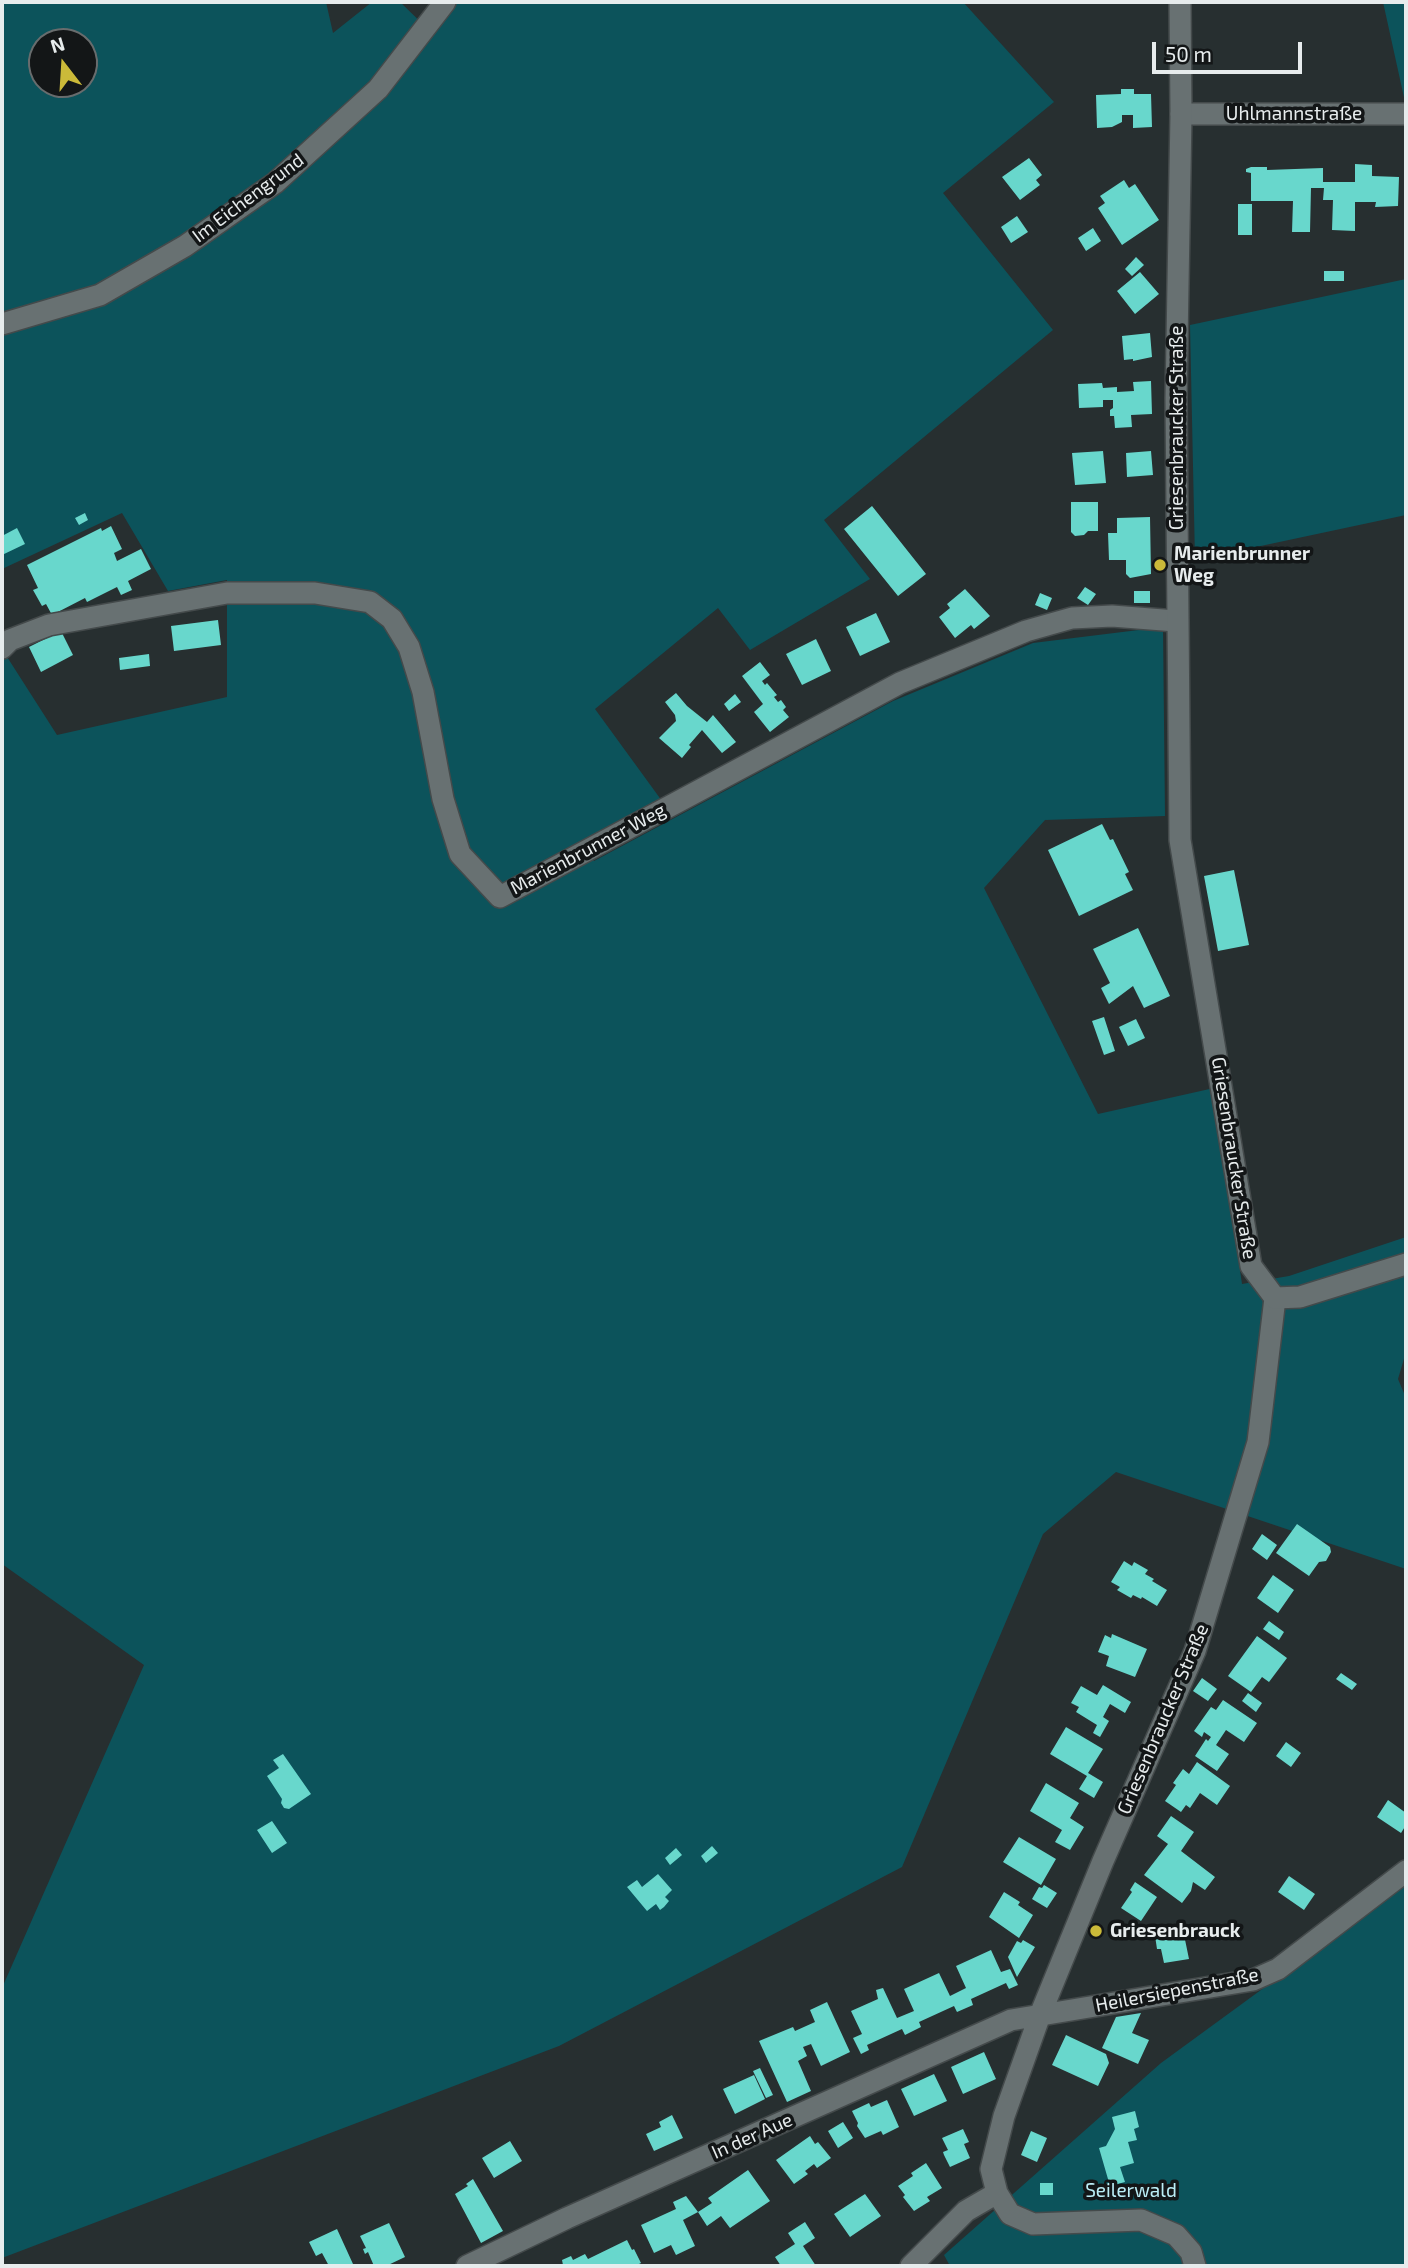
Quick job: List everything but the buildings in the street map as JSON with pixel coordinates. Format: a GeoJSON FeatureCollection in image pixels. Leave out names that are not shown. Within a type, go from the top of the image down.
{"type":"FeatureCollection","features":[{"type":"Feature","properties":{"kind":"street","name":"Im Eichengrund"},"geometry":{"type":"LineString","coordinates":[[2,324],[100,295],[184,246],[275,183],[378,89],[444,2]]}},
{"type":"Feature","properties":{"kind":"street","name":"Griesenbraucker Straße"},"geometry":{"type":"LineString","coordinates":[[997,2193],[991,2169],[1004,2116],[1040,2015],[1103,1861],[1195,1651],[1258,1442],[1275,1298],[1251,1266],[1180,840],[1176,398],[1181,114],[1180,2]]}},
{"type":"Feature","properties":{"kind":"street","name":"Uhlmannstraße"},"geometry":{"type":"LineString","coordinates":[[1181,114],[1406,114]]}},
{"type":"Feature","properties":{"kind":"street","name":"Marienbrunner Weg"},"geometry":{"type":"LineString","coordinates":[[4,638],[49,625],[227,593],[315,593],[370,602],[392,619],[409,647],[423,692],[443,799],[460,854],[500,897],[900,684],[1026,631],[1072,618],[1112,616],[1176,621]]}},
{"type":"Feature","properties":{"kind":"street"},"geometry":{"type":"LineString","coordinates":[[1275,1298],[1300,1297],[1406,1265]]}},
{"type":"Feature","properties":{"kind":"street","name":"Heilersiepenstraße"},"geometry":{"type":"LineString","coordinates":[[1040,2015],[1253,1980],[1278,1969],[1406,1871]]}},
{"type":"Feature","properties":{"kind":"street","name":"In der Aue"},"geometry":{"type":"LineString","coordinates":[[467,2266],[1011,2020],[1040,2015]]}},
{"type":"Feature","properties":{"kind":"street"},"geometry":{"type":"LineString","coordinates":[[911,2266],[966,2211],[997,2193],[1010,2214],[1033,2224],[1141,2220],[1175,2235],[1191,2252],[1195,2266]]}},
{"type":"Feature","properties":{"kind":"green space"},"geometry":{"type":"Polygon","coordinates":[[[2,2],[326,2],[333,33],[372,2],[400,2],[431,32],[456,2],[963,2],[1054,102],[943,193],[1053,330],[824,520],[870,579],[750,650],[718,608],[595,709],[662,801],[582,846],[594,861],[893,701],[1033,643],[1163,627],[1165,816],[1045,820],[984,888],[1098,1114],[1214,1088],[1242,1284],[1289,1276],[1406,1237],[1406,1352],[1398,1379],[1406,1398],[1406,1569],[1116,1472],[1043,1534],[902,1867],[559,2046],[2,2258],[2,1988],[144,1665],[2,1564],[2,649],[57,735],[227,697],[227,580],[168,591],[122,513],[2,569],[2,2]]]}},
{"type":"Feature","properties":{"kind":"green space"},"geometry":{"type":"Polygon","coordinates":[[[1383,2],[1406,2],[1405,102],[1383,2]]]}},
{"type":"Feature","properties":{"kind":"green space"},"geometry":{"type":"Polygon","coordinates":[[[1406,279],[1406,515],[1195,560],[1190,325],[1406,279]]]}},
{"type":"Feature","properties":{"kind":"green space","name":"Seilerwald"},"geometry":{"type":"Polygon","coordinates":[[[1406,1884],[1406,2266],[950,2266],[944,2255],[1161,2063],[1406,1884]]]}},
{"type":"Feature","properties":{"kind":"place","name":"Marienbrunner Weg"},"geometry":{"type":"Point","coordinates":[1160,565]}},
{"type":"Feature","properties":{"kind":"place","name":"Griesenbrauck"},"geometry":{"type":"Point","coordinates":[1096,1931]}}]}
